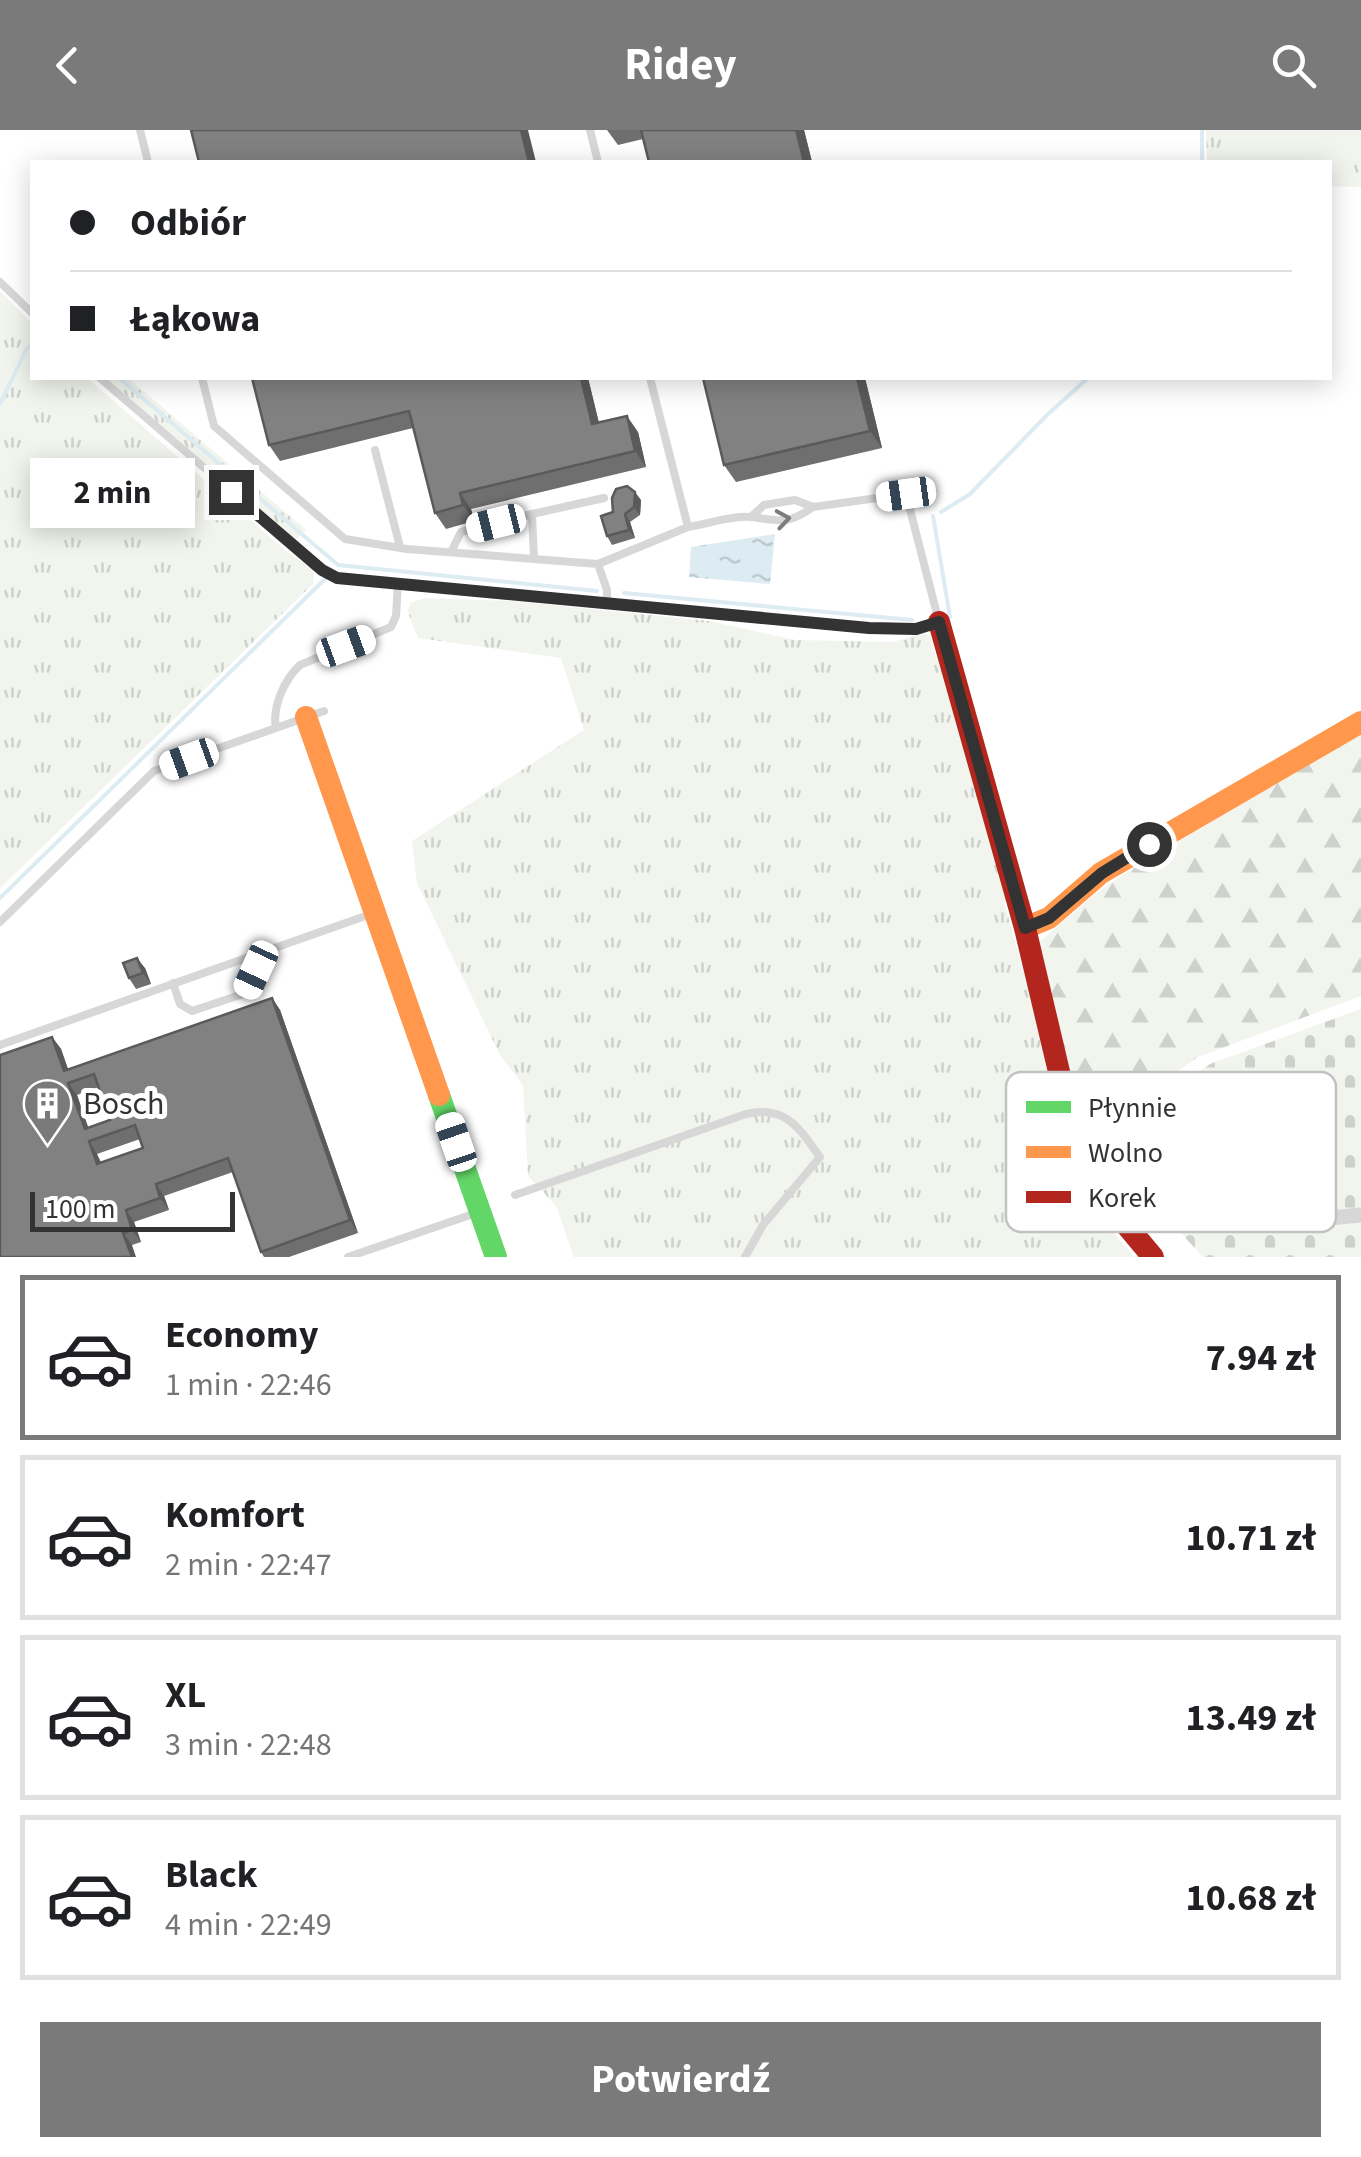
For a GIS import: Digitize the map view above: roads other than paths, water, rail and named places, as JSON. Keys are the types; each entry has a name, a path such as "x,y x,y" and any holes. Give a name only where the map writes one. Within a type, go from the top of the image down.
{"street":[{"path":"939,622 1025,928 1060,1072"},
{"path":"315,714 375,912 496,1257"},
{"path":"1025,928 1049,918 1126,858 1361,722"},
{"path":"1336,1217 1361,1215"},
{"path":"1132,1232 1153,1257"}],"lane":[{"path":"140,130 148,160"},
{"path":"590,130 598,160"},
{"path":"0,282 30,311"},
{"path":"102,380 322,570 347,580 880,629 916,629 939,622 906,494 813,507 798,518 766,522 751,517 688,527 598,564 400,548 346,539 295,498 214,426 202,380"},
{"path":"651,380 688,527"},
{"path":"375,450 400,548"},
{"path":"451,552 461,532 604,498"},
{"path":"751,517 764,505 795,500 813,507"},
{"path":"532,514 534,559"},
{"path":"598,564 607,602"},
{"path":"276,728 275,709 300,664 391,627 396,616 398,582"},
{"path":"0,922 154,772 315,714"},
{"path":"0,1045 375,912"},
{"path":"173,983 180,1004 192,1011 234,997 247,990 265,951"},
{"path":"514,1195 746,1114 770,1110 790,1120 820,1157 764,1225 745,1257"},
{"path":"348,1257 480,1212"}],"water":[{"path":"775,534 770,584 689,577 691,547"}],"waterway":[{"path":"1202,130 1202,160"},
{"path":"0,404 30,347"},
{"path":"121,380 338,565 597,591"},
{"path":"941,512 970,494 1086,380"},
{"path":"933,516 950,617"},
{"path":"0,898 326,578"},
{"path":"624,593 912,620"}],"place":[{"name":"Bosch","path":"48,1146"}]}
